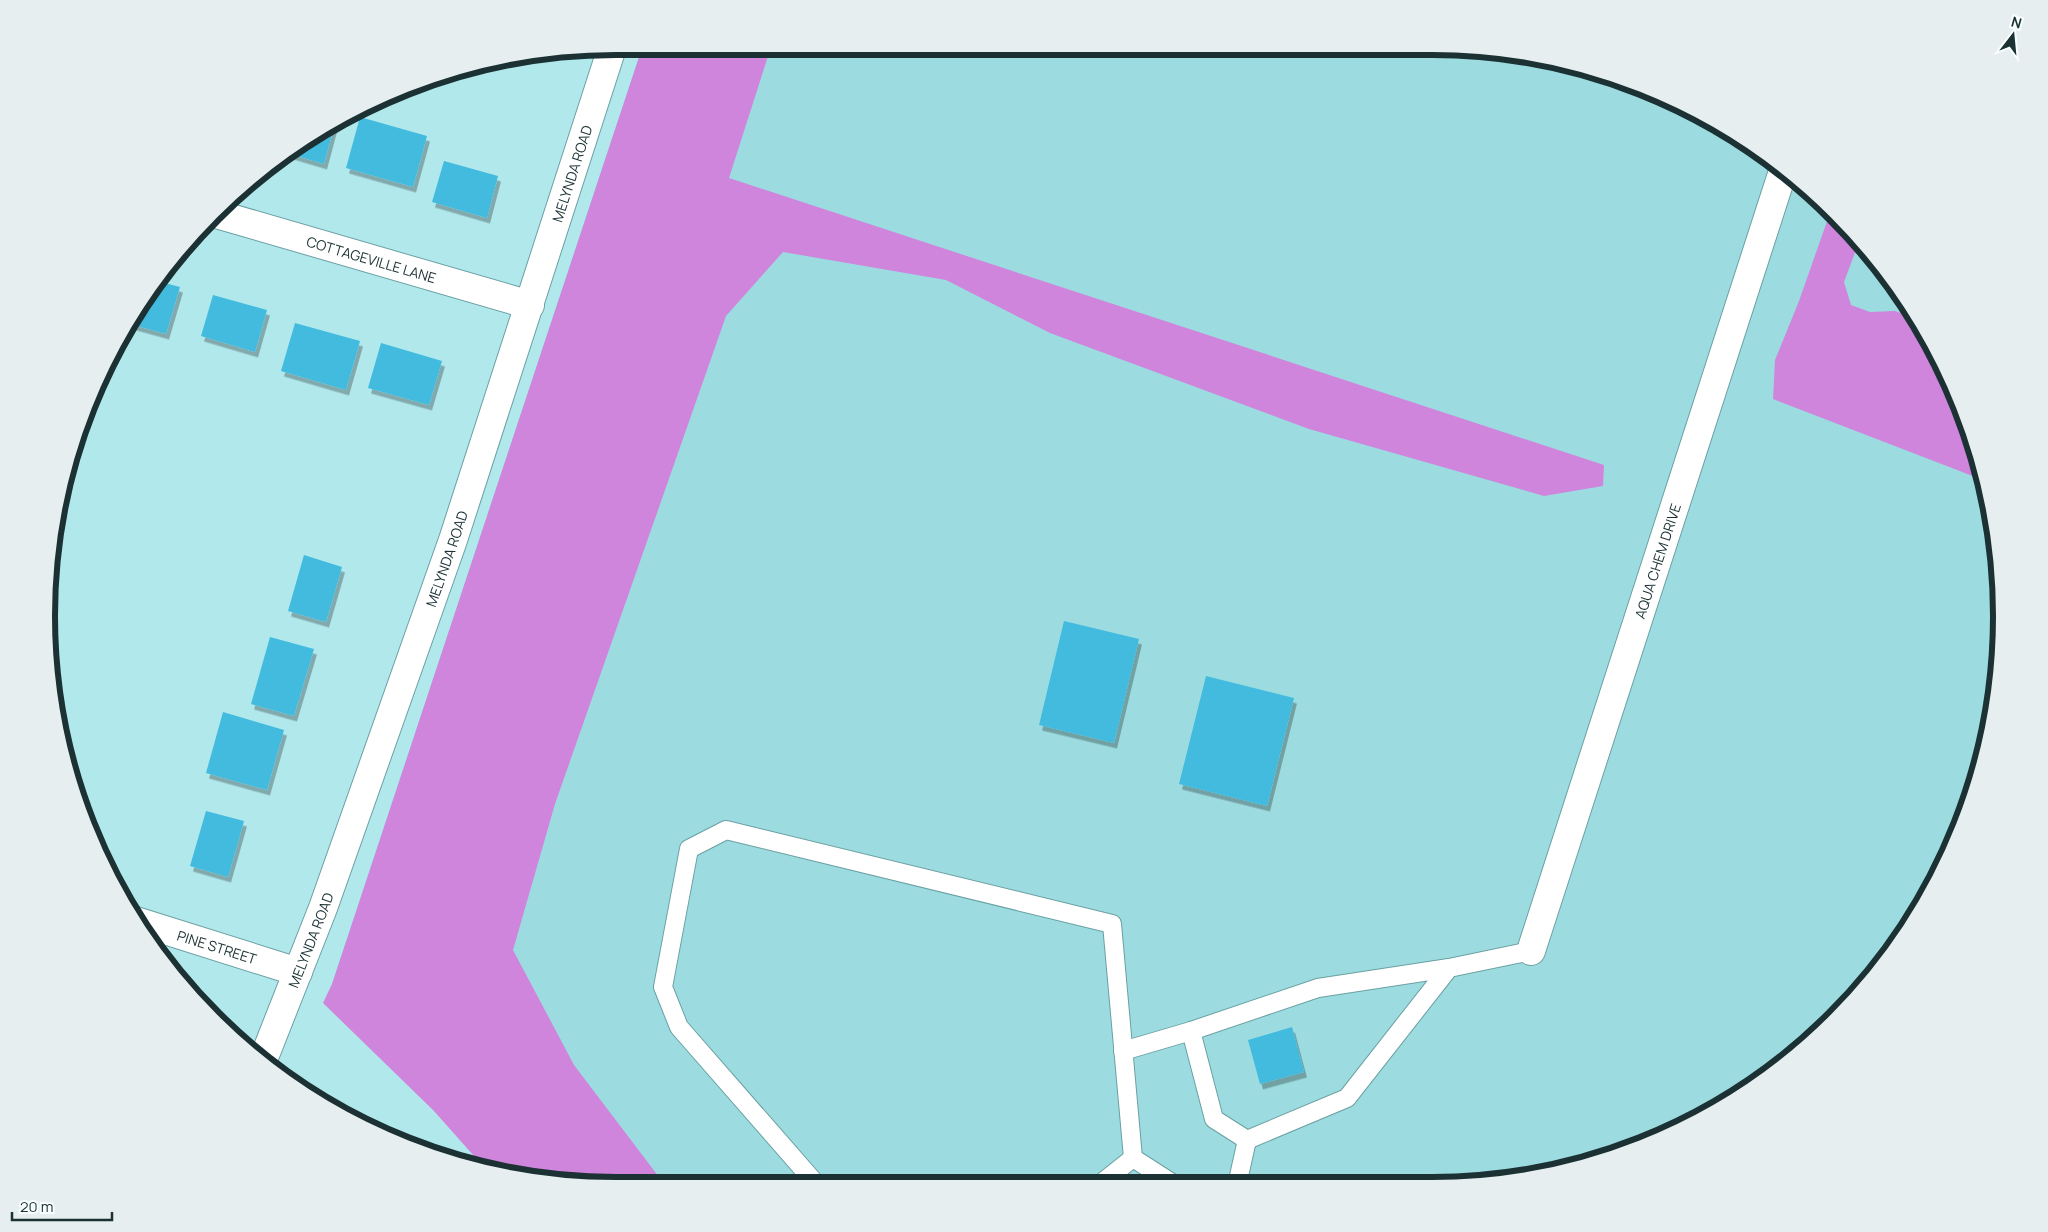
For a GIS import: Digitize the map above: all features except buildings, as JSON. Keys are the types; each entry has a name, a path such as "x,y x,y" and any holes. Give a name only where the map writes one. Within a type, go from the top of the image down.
{"street":[{"name":"MELYNDA ROAD","path":"265,1054 326,899 453,540 610,55"},
{"name":"AQUA CHEM DRIVE","path":"1531,951 1781,177"},
{"name":"COTTAGEVILLE LANE","path":"223,216 530,305"},
{"name":"PINE STREET","path":"148,925 298,972"}],"lane":[{"path":"811,1177 679,1027 663,987 690,849 726,830 1112,924 1133,1158"},
{"path":"1123,1051 1191,1031 1318,988 1449,968 1531,951"},
{"path":"1247,1140 1347,1098 1449,968"},
{"path":"1191,1031 1214,1119 1247,1140"},
{"path":"1239,1177 1247,1140"},
{"path":"1108,1177 1133,1158"},
{"path":"1133,1158 1164,1177"}],"shaded area":[{"path":"640,55 1432,55 1469,56 1505,60 1577,74 1647,98 1713,130 1774,171 1829,219 1877,274 1918,336 1950,401 1963,436 1974,471 1988,543 1992,579 1992,653 1982,725 1974,761 1950,831 1935,864 1918,896 1877,958 1829,1013 1802,1038 1774,1061 1712,1102 1647,1134 1612,1147 1577,1158 1505,1172 1469,1176 1432,1177 616,1177 565,1174 332,984"},
{"path":"640,55 768,55 729,178 1604,465 1603,486 1544,496 1309,429 1050,333 946,280 783,252 726,316 555,804 513,950 574,1065 659,1177 579,1176 543,1172 477,1159 433,1110 323,1003 332,984"},
{"path":"1828,218 1856,249 1844,282 1851,305 1870,312 1895,311 1904,314 1935,368 1950,401 1975,477 1773,399 1775,360 1799,301"}]}
